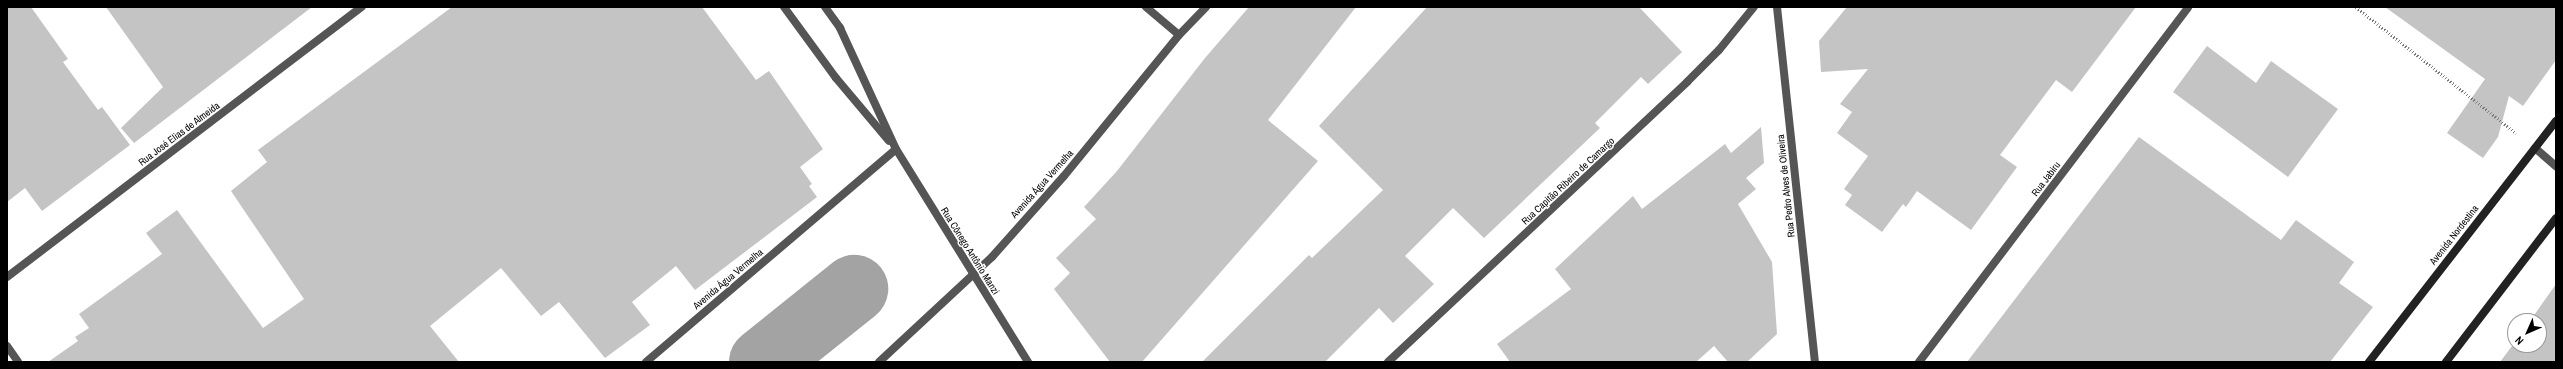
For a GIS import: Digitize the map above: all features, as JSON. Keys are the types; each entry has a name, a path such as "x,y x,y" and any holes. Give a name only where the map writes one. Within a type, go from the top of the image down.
{"main road":[{"name":"Avenida Nordestina","path":"2369,362 2556,121"},
{"path":"2446,362 2556,218"}],"street":[{"name":"Rua José Elias de Almeida","path":"7,277 362,7"},
{"name":"Rua Cônego Antônio Manzi","path":"784,7 836,78 896,149"},
{"name":"Rua Cônego Antônio Manzi","path":"825,7 840,28 896,149 973,276 1028,362"},
{"path":"1146,7 1179,35"},
{"name":"Avenida Água Vermelha","path":"879,362 973,276 1064,176 1179,35 1206,7"},
{"name":"Rua Capitão Ribeiro de Camargo","path":"1388,362 1720,50 1754,7"},
{"name":"Rua Pedro Alves de Oliveira","path":"1776,7 1815,362"},
{"name":"Rua Jabiru","path":"1919,362 2188,7"},
{"path":"2535,148 2556,166"},
{"name":"Avenida Água Vermelha","path":"646,362 896,149"},
{"path":"7,346 18,362"}],"path":[{"path":"2356,7 2535,148"}],"building":[{"path":"7,7 31,7 68,59 63,62 98,110 102,107 130,145 42,211 25,188 7,202"},
{"path":"106,7 312,7 134,143 121,128 163,87"},
{"path":"452,7 702,7 756,80 769,71 823,149 800,167 812,184 809,186 817,197 695,290 676,266 632,302 650,325 605,358 559,302 541,316 501,268 430,326 459,362 48,362 78,341 75,337 89,328 79,314 162,254 146,233 177,210 263,328 304,299 231,191 267,162 258,150"},
{"path":"1249,7 1356,7 1268,120 1318,161 1142,362 1110,362 1054,289 1070,273 1056,258 1096,219 1084,207 1117,171 1205,58"},
{"path":"1427,7 1639,7 1682,52 1648,84 1641,77 1595,123 1600,128 1484,238 1453,208 1405,256 1434,284 1393,323 1379,308 1325,362 1202,362 1309,255 1312,258 1383,190 1319,126"},
{"path":"1847,7 2136,7 2072,92 2056,80 2000,155 2017,167 1971,230 1917,191 1906,207 1903,204 1882,232 1845,205 1852,195 1844,189 1868,156 1837,133 1852,112 1840,104 1868,69 1821,72 1819,41"},
{"path":"2385,7 2556,7 2556,60 2523,106 2509,96 2498,137 2483,158 2447,133 2485,79"},
{"path":"2207,46 2256,83 2271,61 2338,109 2288,177 2173,92"},
{"path":"1761,127 1764,163 1746,178 1756,189 1738,204 1772,262 1777,334 1747,362 1728,362 1714,346 1696,362 1510,362 1497,344 1571,289 1555,269 1633,196 1642,209 1725,144 1731,153"},
{"path":"2139,137 2281,240 2296,220 2354,262 2339,283 2373,307 2330,362 1967,362"},
{"path":"2556,284 2556,362 2500,362 2507,353 2547,353 2547,313 2536,313"}],"waterway":[{"path":"763,362 854,289"}]}
